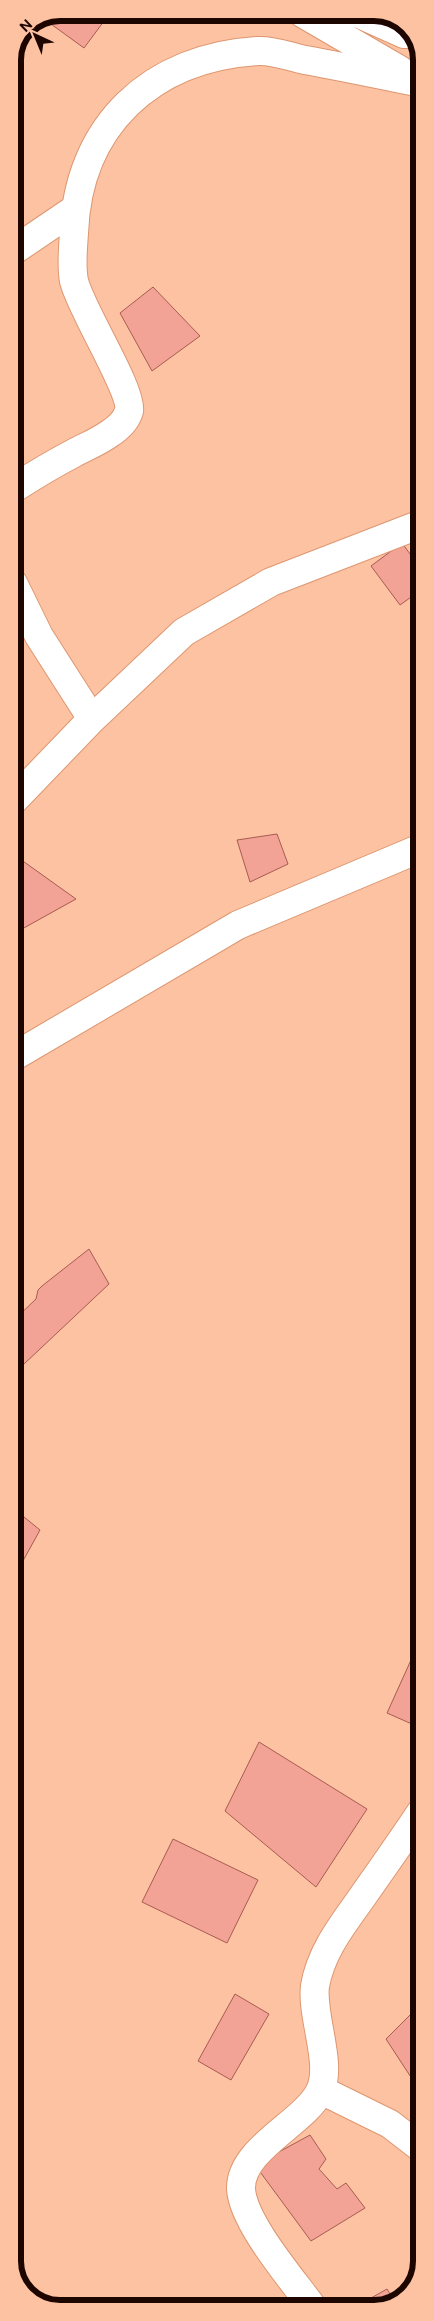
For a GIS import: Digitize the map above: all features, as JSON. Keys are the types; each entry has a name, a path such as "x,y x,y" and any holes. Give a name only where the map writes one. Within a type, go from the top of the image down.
{"street":[{"path":"320,21 412,77"},
{"path":"375,21 400,32"},
{"path":"21,484 39,472 109,435 125,421 129,409 128,400 118,374 82,304 74,279 75,209 86,166 107,126 138,94 175,70 217,55 261,51 412,81"},
{"path":"21,245 75,209"},
{"path":"21,792 92,719 184,632 271,582 412,527"},
{"path":"21,600 39,636 92,719"},
{"path":"21,1052 238,925 412,852"},
{"path":"307,2299 277,2259 248,2214 241,2188 246,2171 254,2157 270,2140 308,2108 321,2090 323,2080 323,2049 317,2019 315,1988 320,1963 333,1939 413,1824"},
{"path":"321,2090 390,2124 413,2141"}],"building":[{"path":"60,21 104,21 84,48 49,23"},
{"path":"153,287 200,336 152,371 120,313"},
{"path":"402,543 412,557 412,596 400,605 371,566"},
{"path":"277,834 288,864 250,882 237,840"},
{"path":"21,860 76,899 21,929"},
{"path":"89,1249 109,1284 24,1364 22,1361 22,1313 36,1299 38,1290"},
{"path":"22,1515 40,1530 22,1563"},
{"path":"413,1656 413,1724 387,1713"},
{"path":"259,1742 367,1809 316,1887 225,1811"},
{"path":"173,1839 258,1880 227,1943 142,1902"},
{"path":"235,1994 269,2014 231,2080 198,2061"},
{"path":"413,2012 413,2080 386,2039"},
{"path":"310,2135 326,2159 319,2169 337,2189 346,2183 365,2208 311,2241 255,2165"},
{"path":"387,2289 391,2296 386,2298 369,2299"}]}
